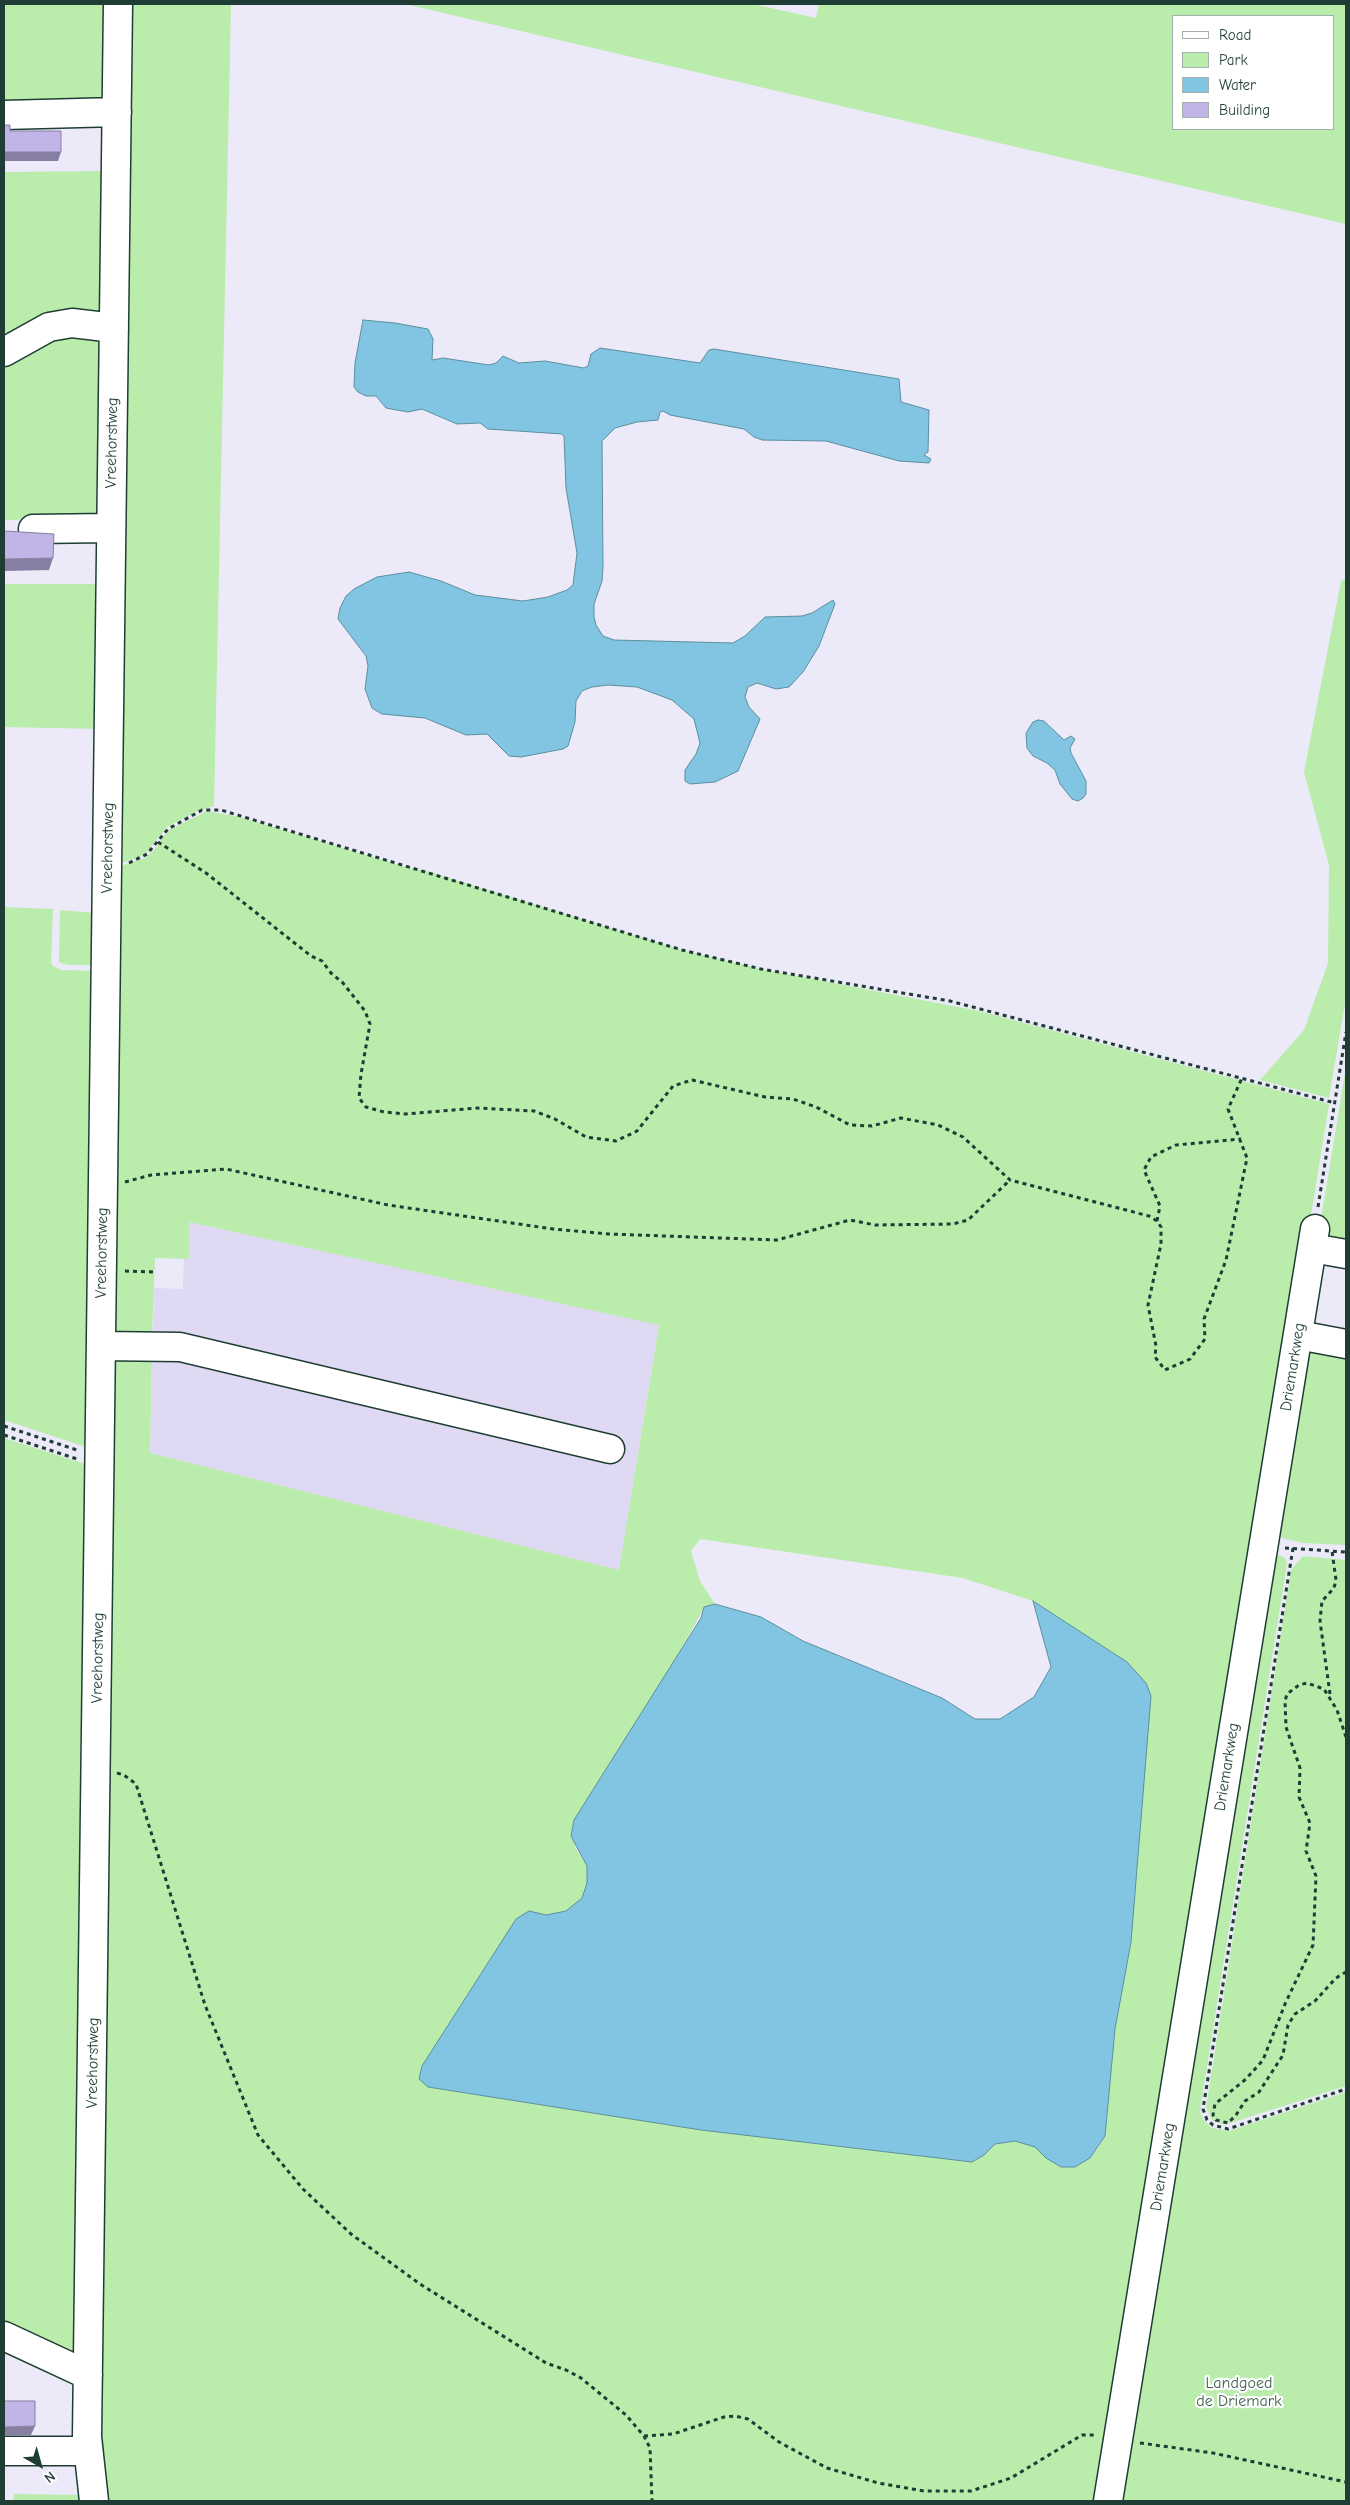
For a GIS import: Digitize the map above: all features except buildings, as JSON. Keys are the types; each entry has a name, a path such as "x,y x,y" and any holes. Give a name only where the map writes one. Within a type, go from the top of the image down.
{"street":[{"name":"Vreehorstweg","path":"94,2501 88,2451 88,2375 118,4"},
{"path":"4,114 117,112"},
{"path":"4,352 49,327 72,324 114,328"},
{"path":"33,529 111,528"},
{"path":"1314,1238 1346,1254"},
{"name":"Driemarkweg","path":"1108,2501 1314,1238"},
{"path":"1298,1336 1346,1344"},
{"path":"101,1346 180,1347 610,1449"},
{"path":"4,2336 88,2375"},
{"path":"4,2451 88,2451"}],"path":[{"path":"108,866 127,864 140,859 158,842 168,829 197,812 207,809 221,810 682,950 761,970 950,1001 1335,1103"},
{"path":"158,842 206,873 311,956 322,962 331,973 344,983 365,1011 370,1024 360,1074 359,1098 366,1107 384,1112 406,1114 477,1108 534,1111 555,1119 586,1137 616,1141 637,1131 672,1086 692,1080 766,1097 793,1099 816,1107 850,1125 872,1126 900,1118 938,1126 963,1137 1010,1180 1149,1216 1156,1221 1161,1227 1161,1244 1148,1304 1156,1346 1155,1357 1166,1370 1190,1359 1204,1339 1204,1320 1226,1260 1247,1158 1228,1109 1242,1078"},
{"path":"1314,1238 1346,1032"},
{"path":"1156,1221 1160,1206 1144,1170 1151,1157 1176,1145 1241,1139"},
{"path":"103,1188 151,1175 226,1169 388,1205 544,1228 609,1234 776,1240 850,1220 875,1225 952,1224 968,1220 1010,1180"},
{"path":"102,1270 154,1272"},
{"path":"4,1426 100,1458"},
{"path":"4,1435 77,1459 100,1458"},
{"path":"1346,1552 1293,1548 1203,2109 1207,2120 1213,2125 1228,2128 1346,2089"},
{"path":"1332,1552 1336,1580 1334,1588 1322,1600 1320,1621 1330,1697 1346,1737"},
{"path":"1330,1697 1320,1686 1307,1683 1292,1689 1287,1694 1285,1701 1286,1727 1300,1768 1299,1797 1310,1823 1306,1851 1316,1876 1317,1887 1313,1946 1285,2004 1262,2060 1246,2079 1217,2101 1213,2109 1216,2120 1228,2123 1245,2101 1259,2092 1283,2055 1288,2025 1294,2014 1315,2001 1336,1978 1346,1972"},
{"path":"97,1770 124,1775 136,1784 202,1996 258,2135 303,2189 351,2234 420,2284 546,2363 581,2378 626,2415 644,2436 650,2448 652,2501"},
{"path":"644,2436 673,2434 724,2417 734,2416 748,2419 778,2442 827,2468 878,2483 924,2492 971,2490 1011,2478 1082,2435 1118,2438 1213,2454 1346,2482"}],"shaded area":[{"path":"189,1222 659,1324 619,1570 150,1453 154,1288 183,1289 184,1259 189,1259"}],"green space":[{"path":"4,4 111,4 110,104 4,104"},
{"path":"125,4 231,4 214,806 197,811 167,827 146,853 121,863 117,862"},
{"path":"405,4 753,4 816,18 819,4 1346,4 1346,224"},
{"path":"110,171 105,518 4,520 4,172"},
{"path":"1346,578 1346,998 1329,1098 1260,1080 1304,1030 1328,963 1329,865 1304,772 1341,581"},
{"path":"4,584 105,584 103,729 4,727"},
{"path":"207,811 240,817 406,867 427,871 682,950 761,969 979,1011 1329,1104 1103,2501 102,2501 95,2437 109,1353 152,1354 150,1453 619,1570 659,1325 189,1222 189,1259 155,1258 152,1336 110,1336 117,867 145,858 154,850 169,830","holes":["700,1539 963,1578 1033,1601 1127,1662 1131,1942 1115,2029 1105,2136 1097,2150 1081,2164 1046,2158 1035,2147 1015,2141 995,2144 984,2155 972,2162 701,2130 428,2087 529,1911 546,1915 566,1911 582,1898 587,1883 587,1866 575,1847 704,1607 715,1604 700,1581 691,1551"]},
{"path":"4,907 53,909 51,962 53,966 61,970 100,971 86,1447 4,1420"},
{"path":"60,910 94,913 101,962 91,965 68,965 59,962"},
{"path":"1346,1067 1346,1246 1328,1243 1319,1231"},
{"path":"1304,1347 1346,1351 1346,1545 1303,1543 1282,1538 1273,1527"},
{"path":"4,1438 88,1465 82,2361 4,2332"},
{"name":"Landgoed de Driemark","path":"1280,1555 1285,1558 1287,1564 1200,2111 1203,2119 1212,2128 1229,2131 1346,2092 1346,2501 1113,2501 1274,1557"},
{"path":"1303,1556 1346,1560 1346,2086 1224,2125 1212,2120 1206,2107 1291,1570"},
{"path":"14,2494 86,2495 87,2501 13,2501"}],"water":[{"path":"363,320 428,329 433,339 432,360 443,358 489,365 496,363 503,356 519,363 545,361 584,368 588,366 591,354 600,348 700,363 709,350 714,349 899,379 901,402 929,410 928,452 924,455 931,459 929,463 899,461 826,441 762,440 754,437 744,429 670,415 663,411 660,412 658,420 637,422 615,428 602,441 603,567 602,581 594,604 594,617 596,625 603,636 614,640 733,643 745,636 765,617 802,616 812,613 833,600 835,604 819,646 803,672 789,687 776,689 757,683 748,687 745,697 749,707 760,719 738,771 715,782 690,784 685,781 685,770 696,754 700,743 694,719 672,700 637,687 608,685 592,687 582,691 576,701 575,722 568,746 563,749 521,757 509,756 487,734 466,735 425,718 382,714 372,708 365,689 368,666 366,656 338,619 340,608 346,596 354,589 377,577 409,572 441,581 475,595 523,601 548,597 567,590 573,585 577,553 566,488 564,436 562,434 488,429 480,423 457,424 422,409 408,412 386,408 376,396 366,396 358,392 354,387 355,363"},
{"path":"1038,720 1044,721 1064,740 1071,736 1075,739 1070,748 1071,753 1086,781 1086,794 1078,801 1072,799 1060,784 1055,770 1047,763 1033,756 1027,748 1026,733 1033,722"},
{"path":"1033,1601 1127,1662 1146,1683 1151,1696 1131,1942 1115,2029 1105,2136 1090,2158 1075,2167 1061,2167 1046,2158 1035,2147 1015,2141 995,2144 984,2155 972,2162 701,2130 428,2087 419,2079 422,2066 516,1919 529,1911 546,1915 566,1911 582,1898 587,1883 587,1866 571,1836 574,1820 701,1618 704,1607 715,1604 761,1617 803,1641 942,1698 975,1719 1000,1719 1034,1697 1051,1667"}]}
